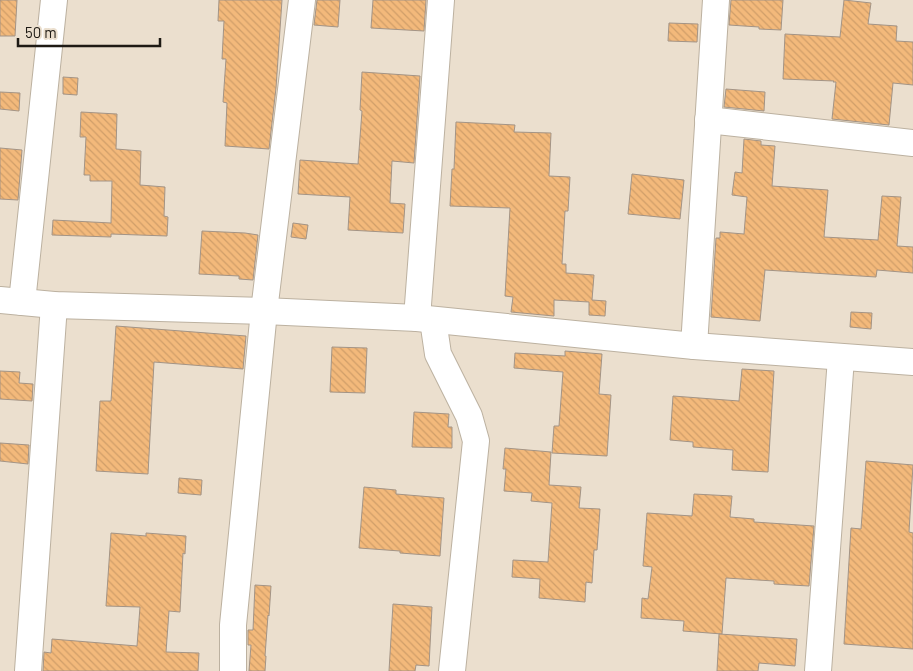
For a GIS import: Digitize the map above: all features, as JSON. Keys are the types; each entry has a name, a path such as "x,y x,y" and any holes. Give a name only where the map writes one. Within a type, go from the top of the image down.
{"street":[{"path":"54,0 11,301 54,305 264,311 425,319 694,346 913,362"},
{"path":"233,671 233,625 264,311 302,0"},
{"path":"441,0 425,319 438,354 469,416 476,441 452,671"},
{"path":"694,346 716,0"},
{"path":"708,120 913,143"},
{"path":"28,671 54,305"},
{"path":"818,671 841,358"}],"building":[{"path":"0,0 17,0 15,36 0,36"},
{"path":"219,0 282,0 276,88 269,149 225,146 227,103 223,102 226,59 222,59 224,21 218,21"},
{"path":"317,0 340,0 338,27 314,25"},
{"path":"373,0 426,0 424,31 371,28"},
{"path":"731,0 783,0 781,30 729,25"},
{"path":"844,0 871,3 868,24 897,26 896,41 913,42 913,85 893,83 889,125 832,119 836,82 834,81 783,79 785,34 840,37"},
{"path":"669,23 698,24 697,42 668,41"},
{"path":"362,72 420,76 414,163 392,161 390,203 405,204 403,233 348,230 350,197 298,194 300,160 358,164 362,111 360,110"},
{"path":"63,77 78,78 77,95 63,94"},
{"path":"726,89 765,92 764,111 724,107"},
{"path":"0,92 20,93 19,111 0,109"},
{"path":"81,112 117,114 116,149 141,151 140,185 165,187 164,216 168,217 167,236 111,234 111,237 52,235 53,220 111,223 112,181 90,181 90,175 84,175 86,137 80,137"},
{"path":"456,122 515,125 514,132 551,133 549,176 570,177 568,211 565,211 562,264 566,264 566,273 594,275 592,300 606,301 605,316 589,315 589,302 554,300 554,316 511,312 513,297 505,296 510,208 450,206"},
{"path":"744,139 761,141 761,145 775,146 772,186 828,190 824,237 878,240 882,196 901,197 897,246 913,247 913,273 877,270 876,277 765,270 760,321 711,317 716,238 720,238 720,232 744,234 747,197 732,195 735,172 742,173"},
{"path":"0,148 22,150 18,200 0,199"},
{"path":"632,174 684,180 680,219 628,214"},
{"path":"293,223 308,225 306,239 291,237"},
{"path":"202,231 258,235 253,280 239,279 239,276 199,274"},
{"path":"851,312 872,313 871,329 850,327"},
{"path":"116,326 246,336 243,369 154,362 148,474 96,471 100,401 111,401"},
{"path":"332,347 367,348 365,393 330,392"},
{"path":"565,351 602,354 599,394 611,395 607,456 552,453 554,426 559,426 563,372 514,368 515,353 565,356"},
{"path":"742,369 774,371 768,472 732,470 733,450 693,447 693,442 670,440 673,396 739,401"},
{"path":"0,371 20,372 19,383 33,384 32,401 0,399"},
{"path":"414,412 449,414 448,427 452,427 452,448 412,447"},
{"path":"0,443 29,445 28,464 0,461"},
{"path":"505,448 551,452 549,485 581,487 579,508 600,509 597,550 594,550 592,583 586,582 585,602 539,598 540,579 512,577 513,560 548,562 552,503 531,501 532,493 504,491 506,469 503,469"},
{"path":"866,461 913,465 909,532 913,533 913,649 844,644 851,528 861,529"},
{"path":"179,478 202,480 201,495 178,493"},
{"path":"364,487 396,490 396,494 444,498 440,556 359,548"},
{"path":"694,494 732,496 730,517 754,519 754,522 814,526 809,586 774,584 774,581 726,578 722,634 683,631 684,621 641,618 642,598 648,599 652,567 643,566 647,513 692,516"},
{"path":"111,533 146,536 146,533 186,536 185,554 183,553 180,612 169,611 166,652 199,653 198,671 43,671 44,652 51,653 52,639 137,646 140,607 106,606"},
{"path":"255,585 271,586 265,671 249,671 251,645 248,645 248,630 253,630"},
{"path":"393,604 432,607 429,666 416,665 415,671 389,671"},
{"path":"719,634 797,639 795,666 759,663 758,671 717,671"}]}
